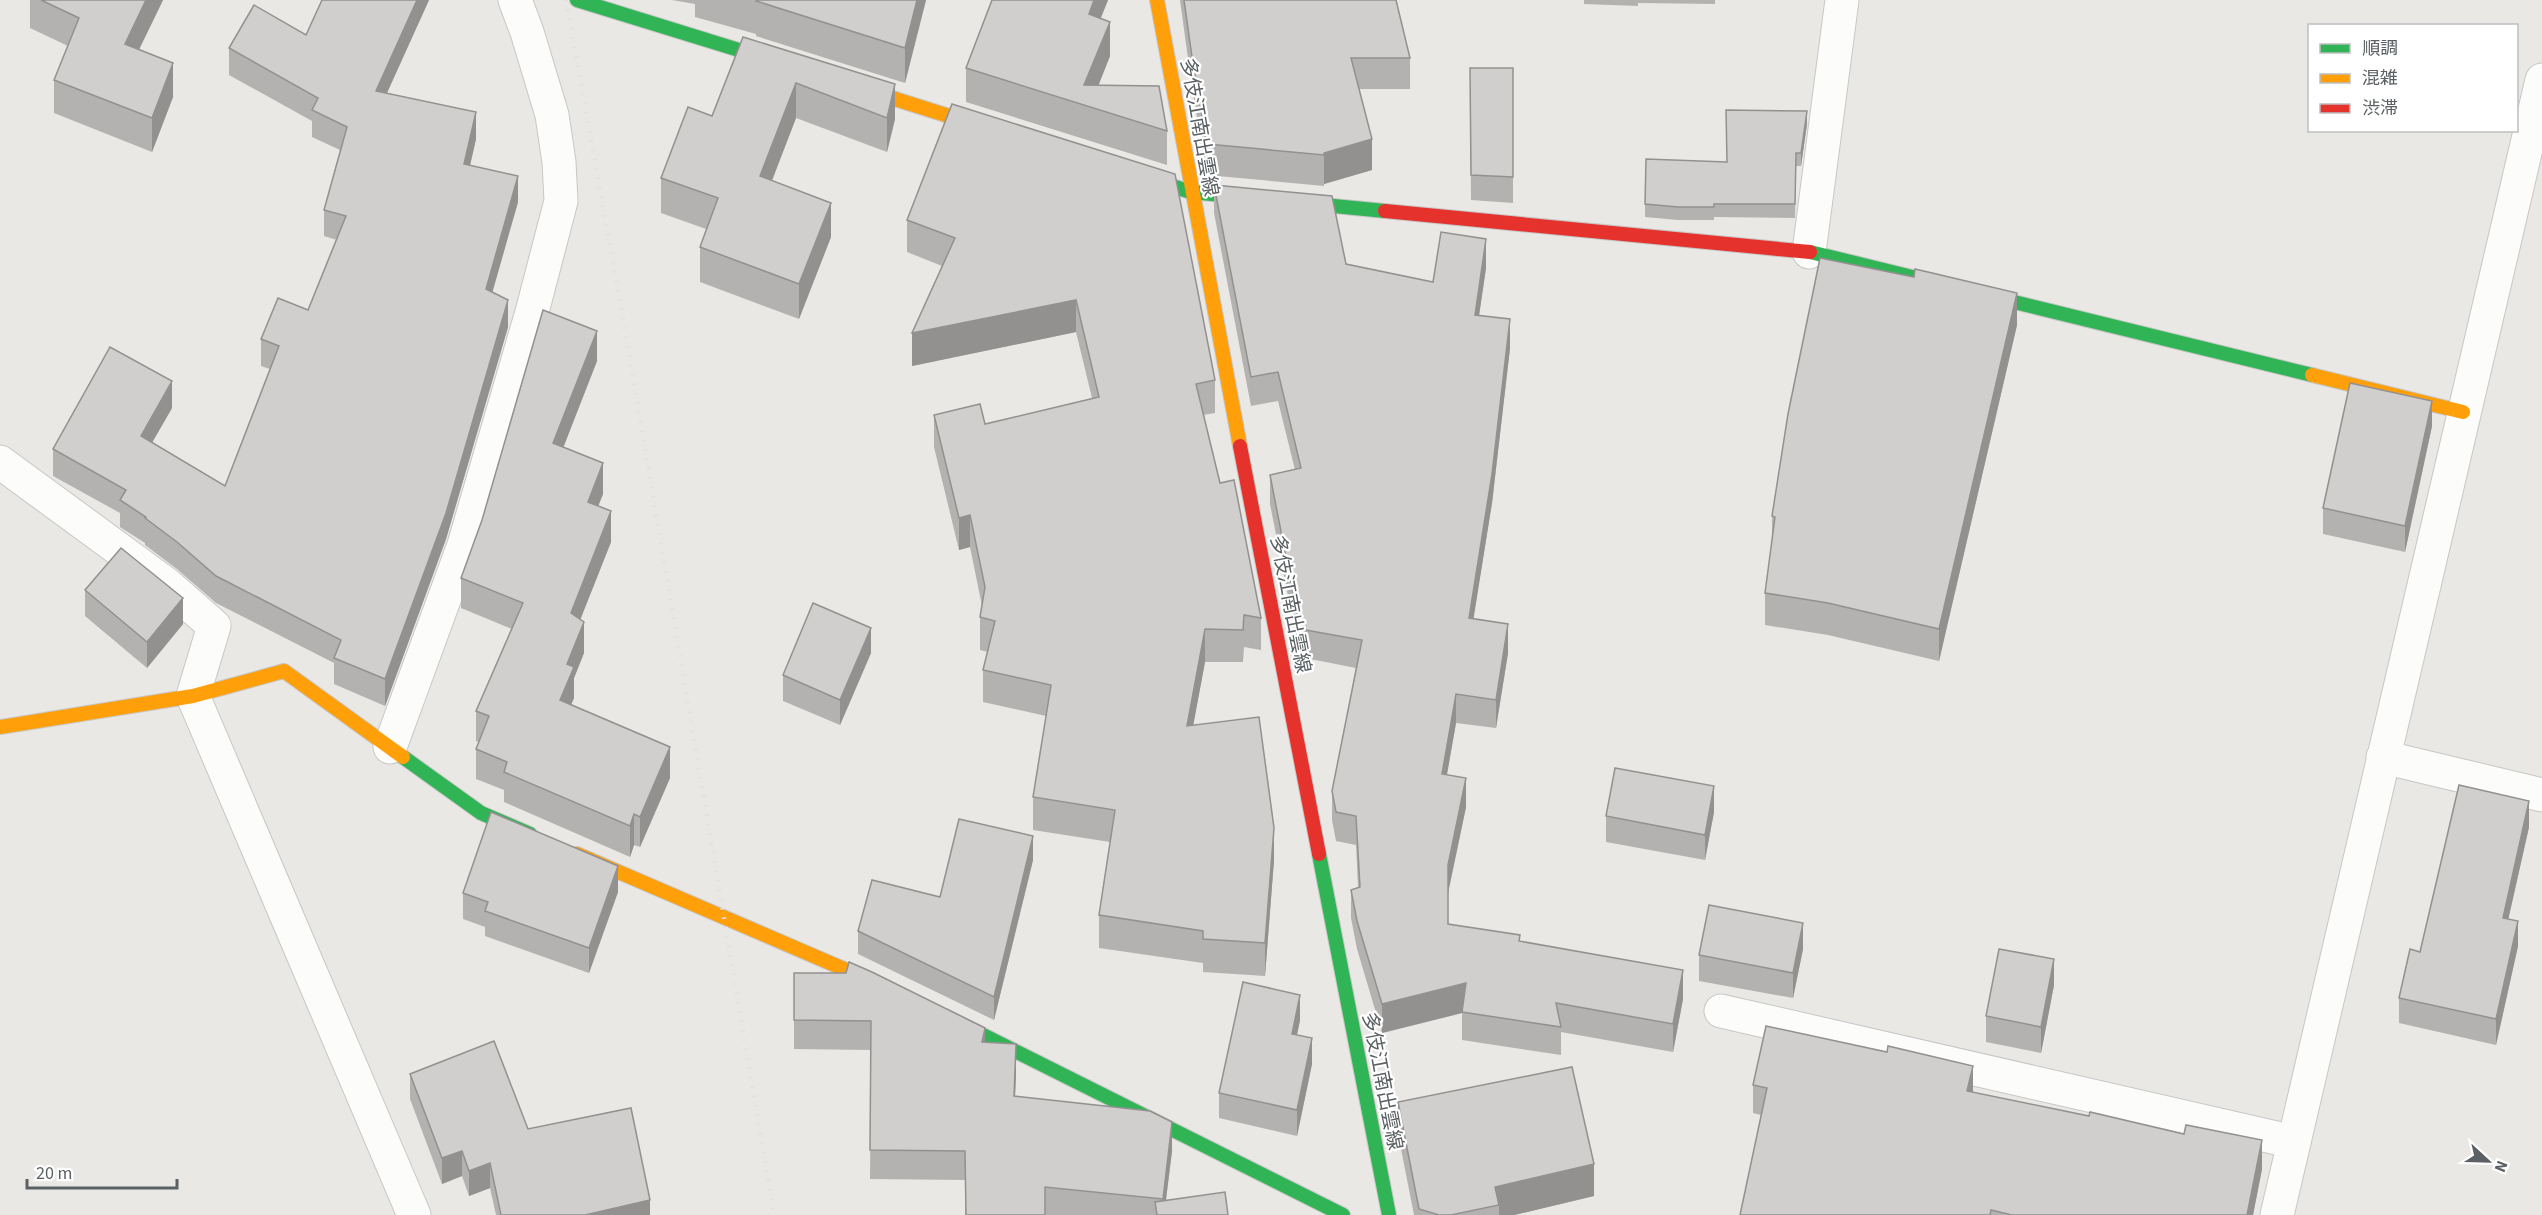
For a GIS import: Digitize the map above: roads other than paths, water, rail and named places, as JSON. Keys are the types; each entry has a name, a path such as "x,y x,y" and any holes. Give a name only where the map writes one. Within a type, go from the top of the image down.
{"street":[{"path":"390,747 464,546 532,312 561,201 559,162 552,115 515,0"},
{"path":"577,0 795,67"},
{"name":"多伎江南出雲線","path":"1157,0 1191,192 1389,1215"},
{"path":"1809,252 1842,0"},
{"path":"2277,1215 2542,80"},
{"path":"840,81 999,131"},
{"path":"1123,171 1191,192 1809,252 2463,412"},
{"path":"0,462 165,583 214,626 193,696 414,1215"},
{"path":"0,727 193,696 284,670 481,813 547,842"},
{"path":"2383,757 2542,795"},
{"path":"569,851 900,994"},
{"path":"932,1010 1343,1215"},
{"path":"1721,1011 2294,1142"}],"railway":[{"path":"566,0 626,335 774,1215"}]}
